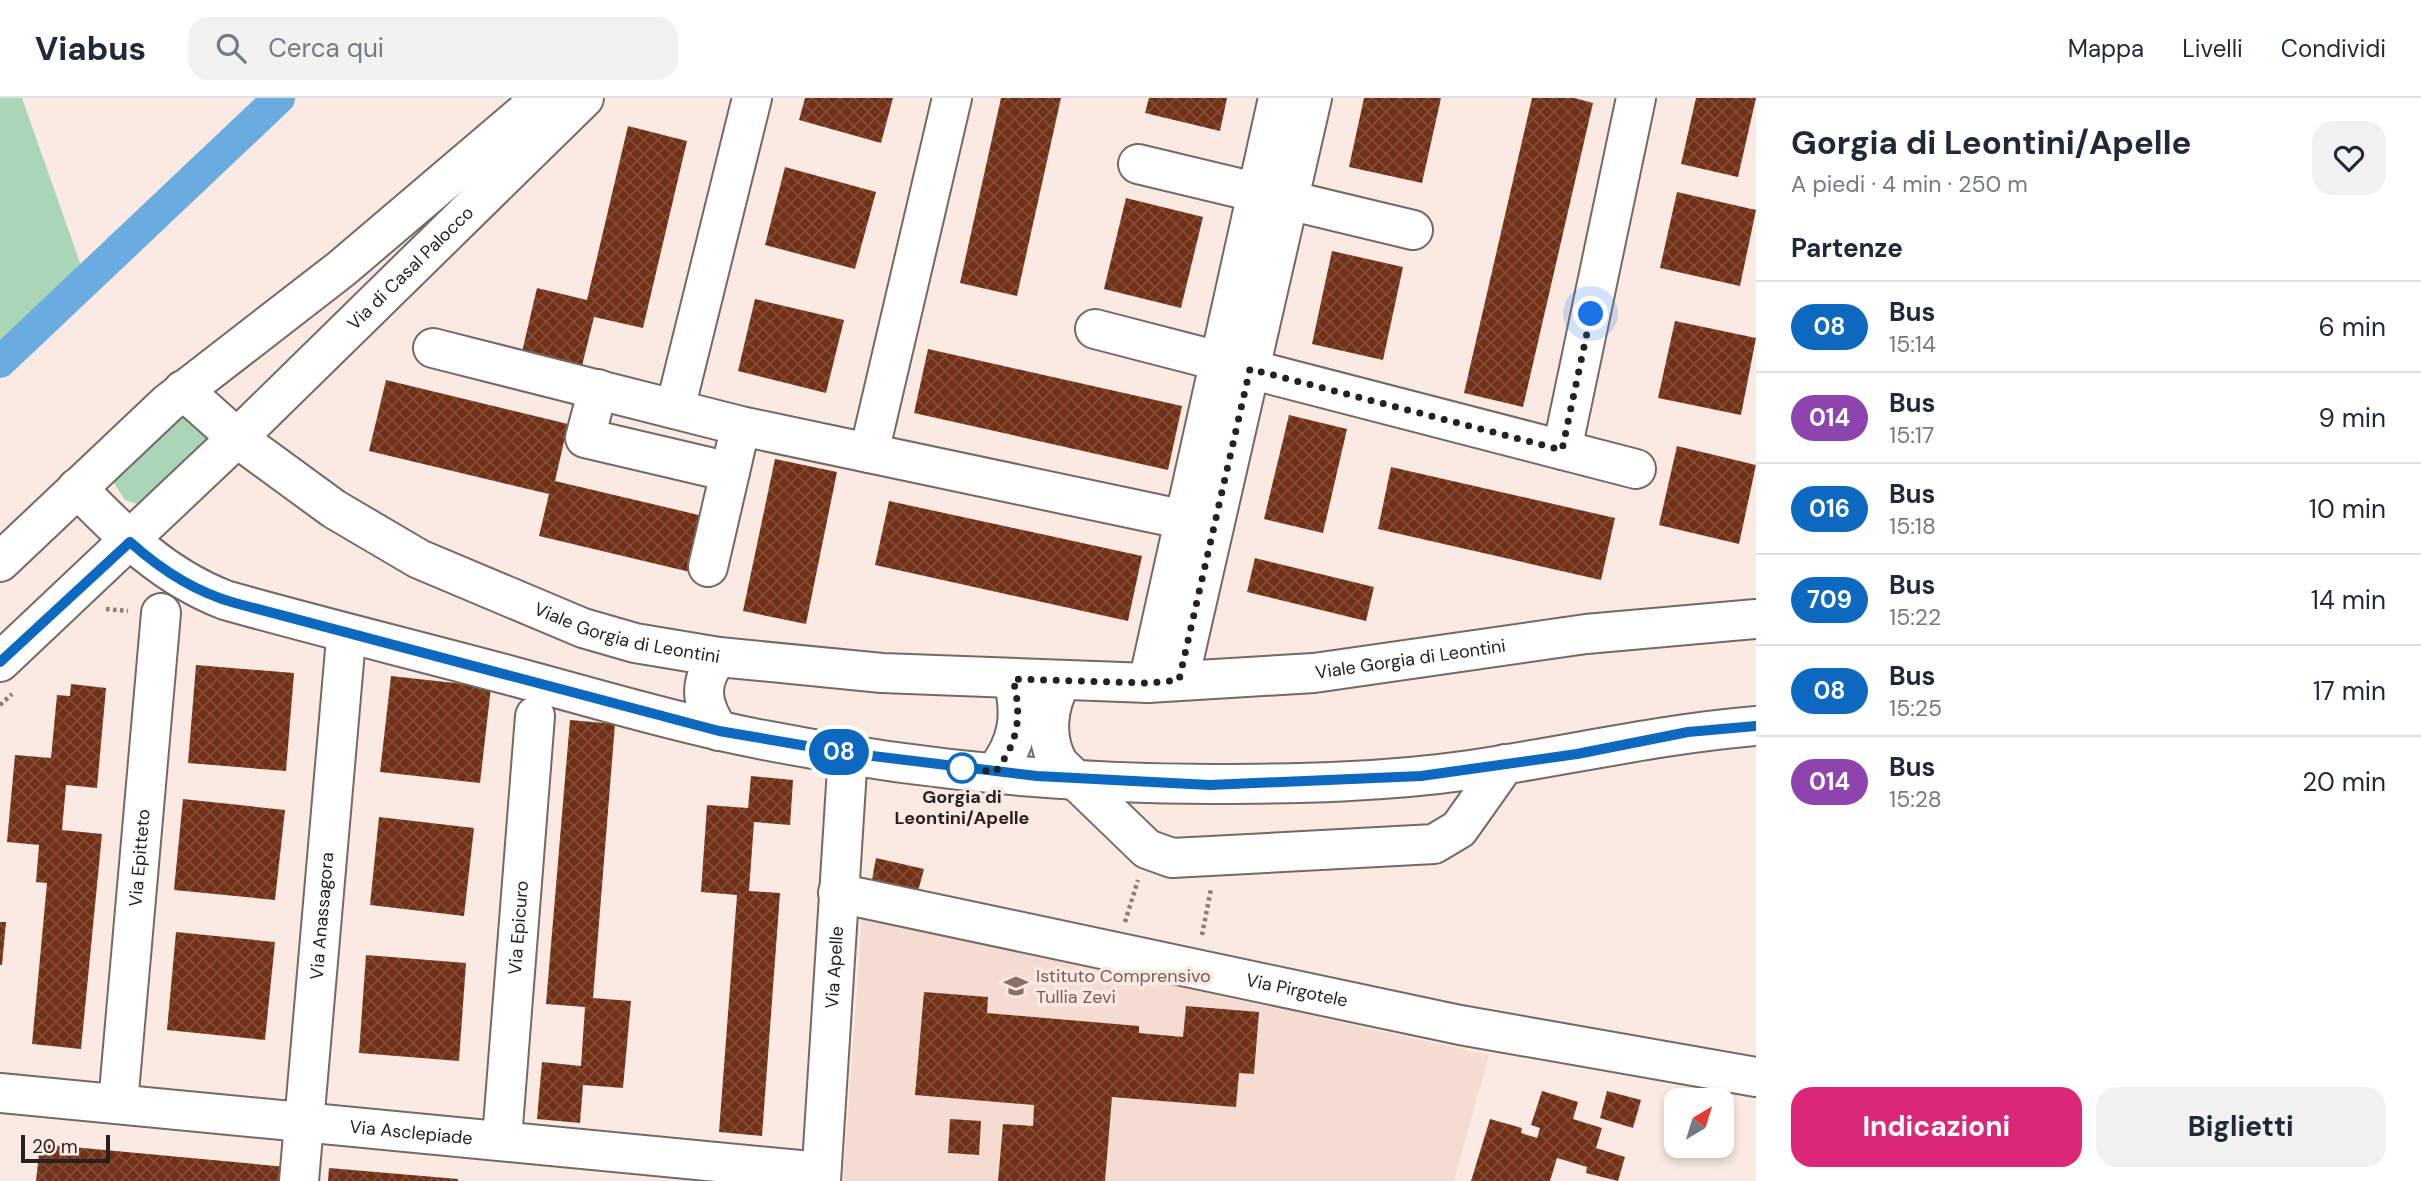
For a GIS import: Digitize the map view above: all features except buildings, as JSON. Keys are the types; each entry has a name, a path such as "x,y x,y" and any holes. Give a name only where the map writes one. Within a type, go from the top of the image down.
{"street":[{"path":"0,562 183,390 341,269 542,98"},
{"name":"Via di Casal Palocco","path":"10,675 130,542 584,98"},
{"path":"675,409 752,98"},
{"path":"869,453 951,98"},
{"path":"1274,196 1278,98"},
{"path":"1164,682 1274,196 1312,98"},
{"path":"1562,450 1636,98"},
{"path":"1138,164 1413,230"},
{"path":"1095,329 1636,469"},
{"path":"433,348 741,426 1198,523"},
{"path":"183,390 237,438"},
{"path":"598,390 585,439 730,472"},
{"path":"708,567 741,426"},
{"name":"Viale Gorgia di Leontini","path":"237,438 358,524 446,572 593,631 635,643 719,657 842,670 1062,681 1164,682 1314,673 1586,634 1756,619"},
{"path":"77,488 130,542 174,576 225,600 719,731 848,753 995,772 1210,785 1421,776 1577,754 1688,732 1756,726"},
{"name":"Via Epitteto","path":"118,1104 161,613"},
{"name":"Via Anassagora","path":"299,1181 345,650"},
{"path":"719,657 710,669 703,690 707,711 719,731"},
{"path":"995,772 1009,753 1018,729 1019,703 1013,679"},
{"path":"1062,681 1052,704 1050,739 1054,755 1070,778 1147,849 1180,859 1434,844 1460,829 1505,764"},
{"name":"Via Epicuro","path":"502,1139 535,716"},
{"name":"Via Apelle","path":"821,1176 848,753"},
{"name":"Via Pirgotele","path":"838,893 1460,1025 1756,1077"},
{"name":"Via Asclepiade","path":"0,1093 303,1124 502,1139 821,1176"}],"path":[{"path":"95,617 104,609 161,613"},
{"path":"0,705 10,675"},
{"path":"1116,952 1147,849"},
{"path":"1196,970 1217,857"}],"shaded area":[{"name":"Istituto Comprensivo Tullia Zevi","path":"862,917 1489,1055 1454,1181 843,1181"}],"green space":[{"path":"0,98 22,98 86,280 0,362"},
{"path":"182,416 188,416 208,437 209,442 141,505 125,500 112,480"}],"waterway":[{"path":"0,362 279,98"}],"bus line":[{"name":"08","path":"0,662 130,542 161,568 188,584 235,603 719,731 848,753 975,770 1210,785 1421,776 1577,754 1688,732 1756,726"}],"place":[{"name":"Gorgia di Leontini/Apelle","path":"962,768"},
{"name":"Istituto Comprensivo Tullia Zevi","path":"1016,986"}],"route":[{"path":"962,768 949,766 995,772 1009,753 1018,729 1019,715 1013,679 1148,683 1179,680 1250,369 1562,450 1591,314"}]}
